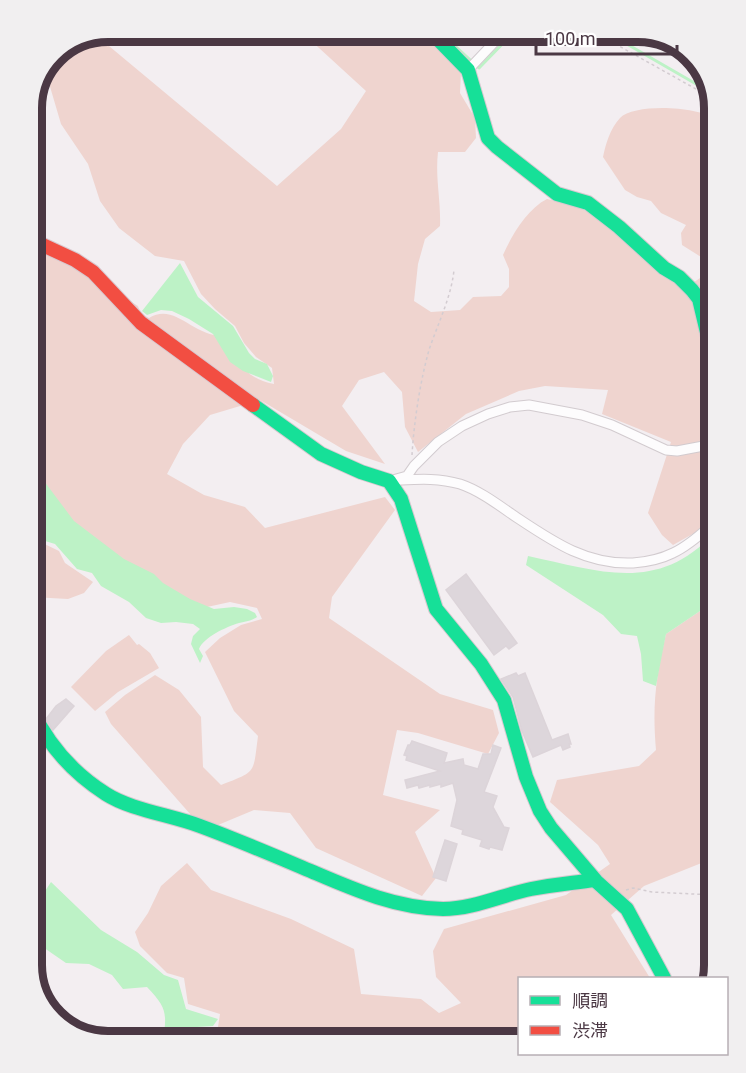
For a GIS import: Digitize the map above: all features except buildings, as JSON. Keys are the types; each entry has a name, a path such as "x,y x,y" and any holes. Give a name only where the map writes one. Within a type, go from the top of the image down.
{"street":[{"path":"441,42 468,70 488,138 557,194 588,203 619,226 664,268 692,290 699,299 704,320"},
{"path":"468,70 495,42"},
{"path":"42,245 75,260 93,272 141,323 321,454 361,472 388,481 429,478 461,485 505,510 557,545 600,561 618,563 654,560 672,554 704,530"},
{"path":"388,481 406,476 438,442 462,426 510,407 529,405 582,415 612,425 666,450 676,451 704,446"},
{"path":"388,481 401,499 436,609 481,664 504,700 526,777 540,811 551,828 590,872 594,880 627,909 663,977"},
{"path":"42,733 49,745 93,786 116,800 174,817 375,897 406,906 445,909 531,890 594,880"}],"path":[{"path":"612,42 702,92"},
{"path":"414,466 412,454 414,424 429,351 453,286 454,270"},
{"path":"611,893 633,888 704,895"}],"shaded area":[{"path":"105,42 277,186 341,129 366,91 312,42 431,42 461,71 460,93 475,118 476,138 465,152 438,152 440,226 425,239 418,264 414,301 431,312 460,310 473,297 501,296 509,287 509,269 503,255 527,216 547,199 576,206 608,222 684,289 704,274 704,528 673,545 662,535 648,513 671,442 602,414 608,390 545,386 519,391 466,414 418,452 405,427 402,392 384,372 359,380 342,406 385,464 346,451 260,400 210,415 183,444 167,474 204,495 245,507 265,528 385,497 395,510 332,597 329,618 440,694 493,710 499,733 488,754 418,733 397,730 383,795 440,810 415,832 436,878 422,896 316,848 290,813 254,810 218,825 198,823 111,724 105,712 155,675 179,690 201,717 203,767 221,785 247,773 254,765 258,736 234,711 205,652 220,638 241,625 262,619 257,608 230,602 207,607 186,600 89,543 42,482 42,252 77,268 138,306 141,314 149,318 158,314 167,314 212,335 223,336 237,360 248,373 255,378 274,384 272,368 256,357 244,343 235,326 201,294 184,261 155,256 119,228 100,201 88,164 61,124 48,81 61,61 83,47"},
{"path":"652,108 695,111 704,114 704,259 682,245 681,233 686,225 661,213 651,201 625,190 603,157 614,127 627,113"},
{"path":"180,263 198,297 233,326 255,359 267,364 273,376 271,382 243,371 230,362 213,334 189,319 172,311 161,310 147,315 142,311"},
{"path":"42,478 74,521 124,559 154,574 163,583 190,599 214,609 234,607 247,609 255,613 257,617 228,627 206,640 199,649 203,656 200,663 191,644 193,636 200,629 193,624 161,623 146,618 129,602 101,586 92,573 77,569 55,544 42,540"},
{"path":"704,542 704,609 666,634 656,686 643,681 637,636 621,634 603,615 526,565 528,556 579,567 627,573 649,571 671,564 693,552"},
{"path":"42,543 59,551 65,563 93,582 84,593 68,599 42,598"},
{"path":"704,609 704,862 644,886 611,915 649,977 518,977 518,1031 184,1031 218,1027 220,1014 188,1004 184,978 167,973 140,946 135,932 148,913 161,886 187,863 211,890 291,919 354,949 361,994 421,999 439,1013 461,1003 436,977 433,951 444,929 566,895 610,864 598,845 550,802 557,780 639,766 656,750 654,719 656,691 666,634"},
{"path":"129,635 137,645 139,644 150,653 159,668 118,692 95,711 71,687 106,651"},
{"path":"51,882 101,930 137,952 164,975 178,980 186,1009 218,1019 213,1026 164,1031 164,1011 147,987 123,989 112,975 89,964 66,963 42,946 42,896"}],"waterway":[{"path":"451,42 479,68 504,42"},
{"path":"623,42 700,86"}],"traffic: fast":[{"path":"441,42 468,70 488,138 557,194 588,203 619,227 664,268 679,277 699,299 704,320"},
{"path":"253,405 321,454 361,472 389,481 401,499 436,609 481,664 504,700 526,777 540,811 551,828 597,882 627,909 663,977"},
{"path":"42,729 72,767 94,786 116,800 200,826 344,885 392,902 426,908 454,908 531,889 594,880"}],"traffic: jam":[{"path":"42,245 75,260 93,272 141,323 253,405"}]}
